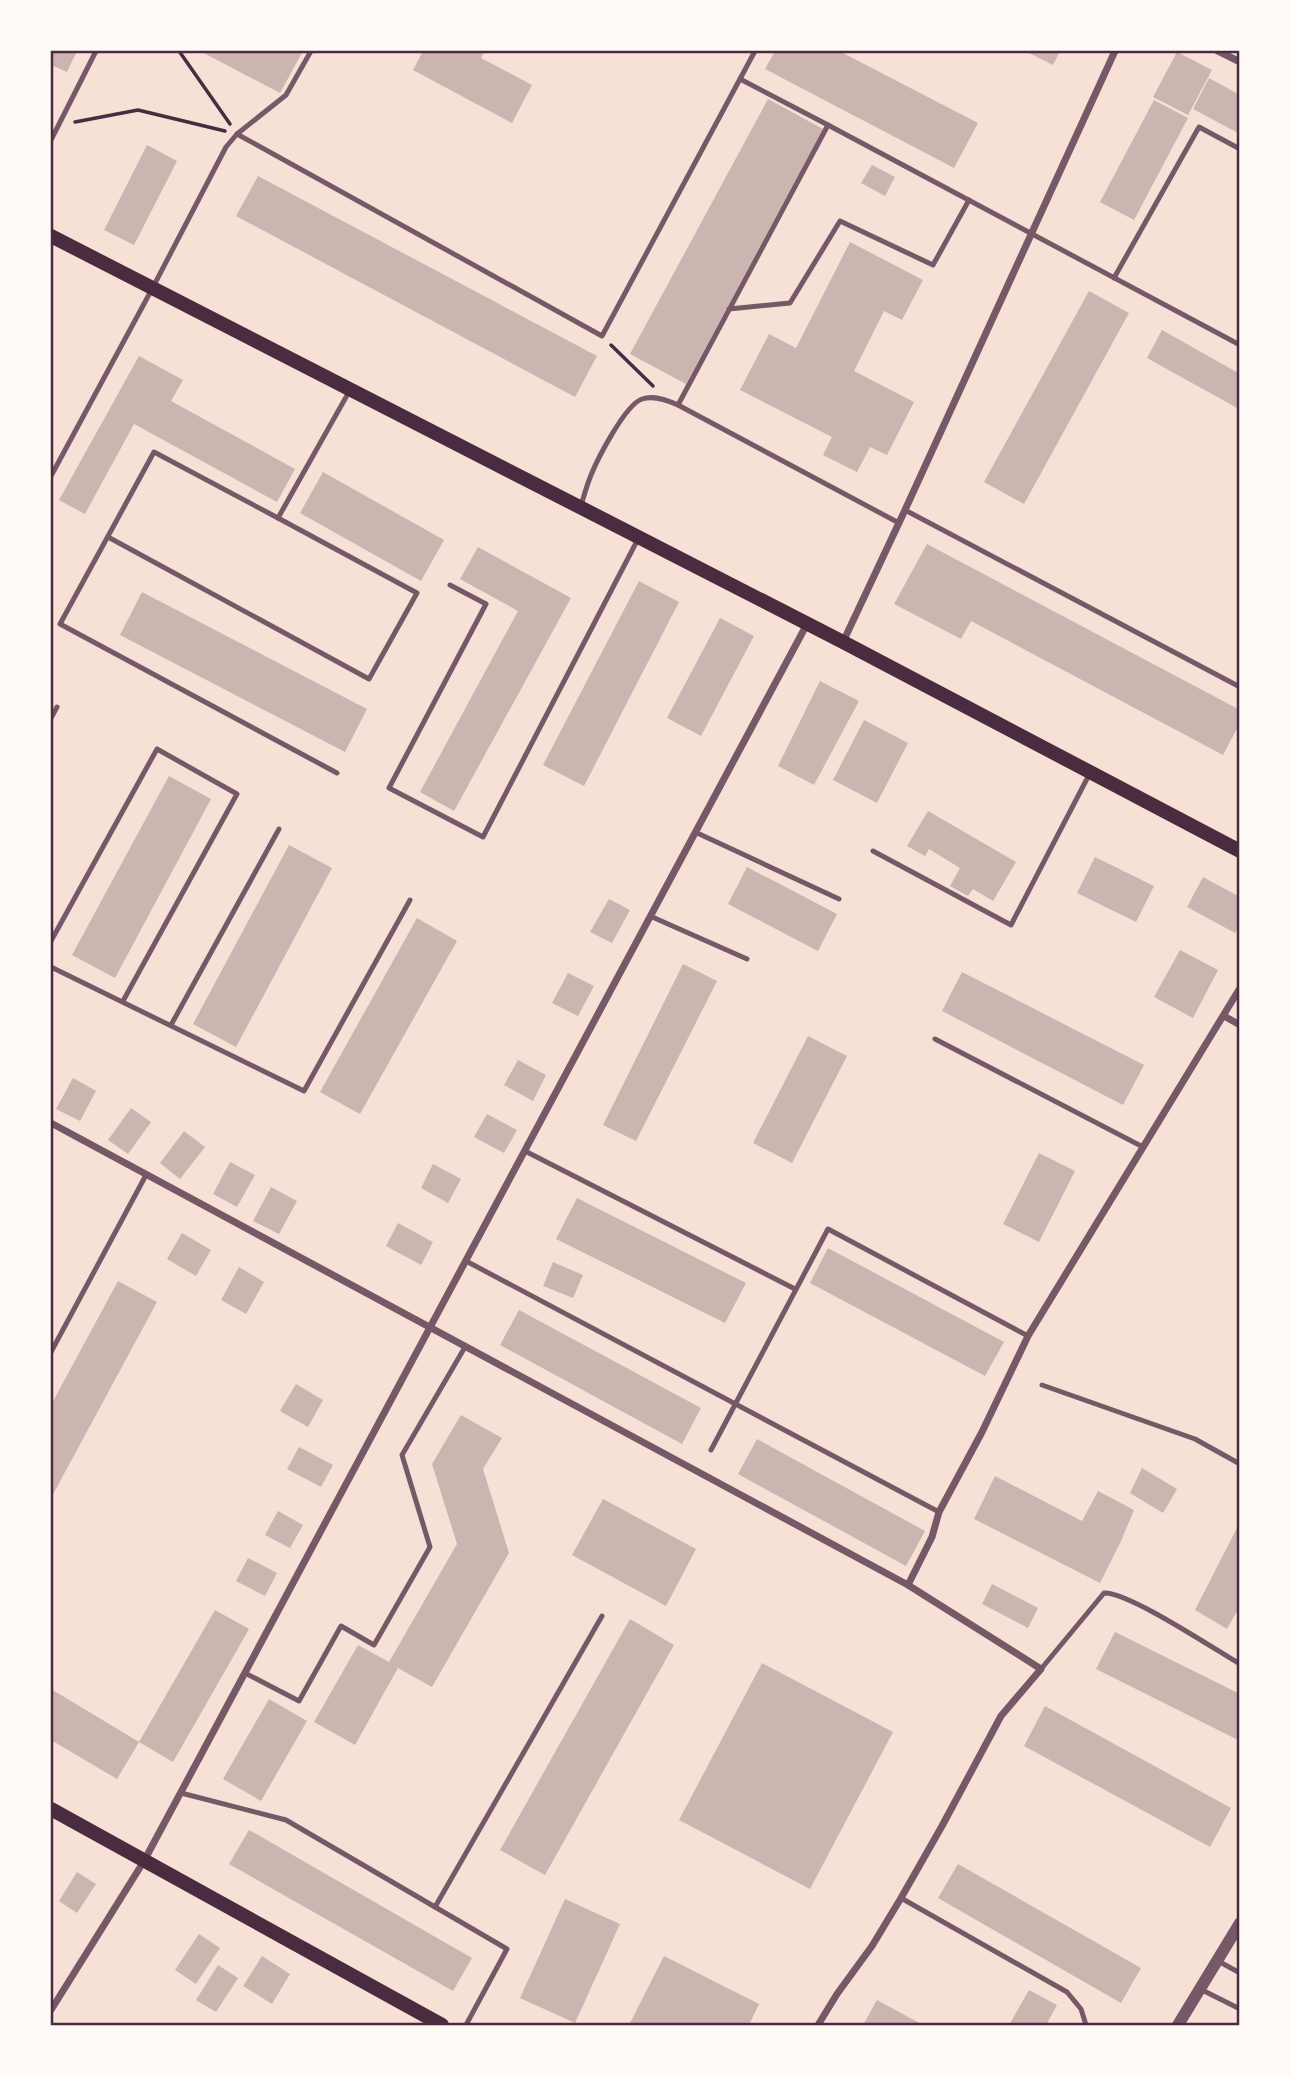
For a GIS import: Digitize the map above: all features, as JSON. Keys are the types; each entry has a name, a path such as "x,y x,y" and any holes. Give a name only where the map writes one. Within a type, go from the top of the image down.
{"main road":[{"path":"51,236 639,536 1240,851"},
{"path":"51,1810 442,2025"}],"street":[{"path":"843,642 1115,51"},
{"path":"1218,51 1240,62"},
{"path":"51,2010 144,1861 807,624"},
{"path":"908,1586 932,1537 939,1512 982,1432 1028,1336 1240,988"},
{"path":"1224,1016 1240,1025"},
{"path":"51,1123 908,1586 1041,1669 1001,1716 901,1898 818,2025"},
{"path":"1178,2025 1240,1923"}],"lane":[{"path":"51,140 96,51"},
{"path":"51,477 226,147 237,134 286,95 311,51"},
{"path":"237,134 602,336 755,51"},
{"path":"740,79 1240,345"},
{"path":"678,405 828,125"},
{"path":"1114,278 1199,127 1240,149"},
{"path":"729,309 790,303 840,221 933,265 969,200"},
{"path":"278,518 350,390"},
{"path":"580,507 590,475 602,451 627,412 638,400 650,397 678,405 899,523"},
{"path":"108,537 369,678 417,593 154,452 60,624 337,773"},
{"path":"905,510 1240,687"},
{"path":"450,585 486,604 389,788 483,838 639,536"},
{"path":"51,718 57,707"},
{"path":"51,941 157,749 237,794 123,1001"},
{"path":"873,851 1011,925 1090,773"},
{"path":"171,1025 279,829"},
{"path":"695,832 839,899"},
{"path":"51,967 304,1091 410,900"},
{"path":"650,916 747,959"},
{"path":"935,1039 1143,1147"},
{"path":"525,1151 795,1289"},
{"path":"51,1352 146,1175"},
{"path":"712,1450 828,1229 1028,1336"},
{"path":"466,1261 939,1512"},
{"path":"245,1673 299,1701 341,1626 374,1645 430,1547 402,1455 465,1347"},
{"path":"1041,1385 1195,1439 1240,1464"},
{"path":"1041,1669 1104,1593 1112,1593 1143,1607 1240,1664"},
{"path":"435,1907 602,1616"},
{"path":"181,1793 286,1820 507,1949 466,2025"},
{"path":"901,1898 1067,1992 1081,2009 1086,2025"},
{"path":"1218,1961 1240,1973"},
{"path":"1200,1989 1240,2009"}],"path":[{"path":"179,51 237,134"},
{"path":"59,124 138,110 237,134"},
{"path":"602,336 668,401"}],"building":[{"path":"51,51 77,51 67,72 51,65"},
{"path":"200,51 303,51 280,93"},
{"path":"423,51 485,51 481,58 532,85 512,123 413,70"},
{"path":"775,51 839,51 978,123 954,168 765,69"},
{"path":"1025,51 1060,51 1053,65"},
{"path":"1177,52 1212,70 1188,115 1153,97"},
{"path":"1209,78 1240,95 1240,134 1193,109"},
{"path":"768,99 823,129 686,384 630,354"},
{"path":"1154,100 1188,118 1134,220 1100,202"},
{"path":"147,145 177,161 134,245 104,230"},
{"path":"872,165 895,177 885,196 861,183"},
{"path":"258,176 597,356 575,397 236,216"},
{"path":"850,242 923,280 902,320 884,311 854,371 914,402 887,455 870,447 857,472 823,455 832,437 740,390 769,334 796,348"},
{"path":"1089,291 1129,313 1024,504 984,482"},
{"path":"1162,330 1240,374 1239,409 1147,358"},
{"path":"139,356 183,380 171,401 295,469 277,502 134,424 85,514 59,500"},
{"path":"323,472 444,540 421,581 300,513"},
{"path":"927,544 1240,710 1240,723 1223,755 971,621 961,639 894,604"},
{"path":"478,547 571,598 454,811 420,792 518,611 460,579"},
{"path":"639,581 679,602 584,786 543,765"},
{"path":"142,592 367,709 345,752 120,635"},
{"path":"720,618 754,636 701,736 667,718"},
{"path":"820,681 859,701 814,785 778,766"},
{"path":"864,720 908,743 877,803 833,780"},
{"path":"169,776 211,799 115,978 72,955"},
{"path":"928,811 1016,862 993,901 973,889 968,896 950,886 960,868 929,849 925,856 907,846"},
{"path":"289,845 332,868 236,1047 193,1024"},
{"path":"1095,857 1154,886 1136,922 1077,893"},
{"path":"747,867 837,914 818,951 728,904"},
{"path":"1203,877 1240,897 1240,924 1235,933 1187,907"},
{"path":"609,899 630,910 612,943 590,932"},
{"path":"417,918 457,941 360,1114 320,1092"},
{"path":"1180,950 1218,970 1193,1018 1154,997"},
{"path":"683,964 717,981 636,1141 603,1125"},
{"path":"962,972 1144,1065 1123,1105 942,1011"},
{"path":"568,973 594,986 578,1016 552,1003"},
{"path":"808,1036 847,1056 792,1163 753,1143"},
{"path":"518,1060 546,1075 533,1101 504,1085"},
{"path":"73,1078 96,1091 80,1121 56,1109"},
{"path":"131,1108 151,1122 128,1154 108,1140"},
{"path":"487,1114 517,1130 504,1153 474,1137"},
{"path":"184,1131 205,1147 180,1179 160,1163"},
{"path":"1039,1153 1075,1171 1039,1242 1003,1224"},
{"path":"230,1162 255,1175 237,1207 213,1194"},
{"path":"433,1164 461,1179 448,1203 421,1188"},
{"path":"271,1187 297,1201 279,1234 253,1221"},
{"path":"577,1198 746,1283 725,1323 556,1239"},
{"path":"398,1223 433,1242 421,1265 386,1246"},
{"path":"182,1233 211,1250 196,1276 167,1259"},
{"path":"828,1248 1004,1342 985,1376 810,1283"},
{"path":"553,1262 583,1275 573,1298 543,1286"},
{"path":"239,1267 264,1282 246,1314 221,1300"},
{"path":"118,1281 157,1302 51,1498 51,1405"},
{"path":"519,1310 701,1408 682,1444 500,1345"},
{"path":"296,1384 323,1400 308,1427 280,1411"},
{"path":"461,1415 502,1438 483,1469 509,1553 432,1687 398,1668 355,1745 314,1722 358,1645 389,1662 457,1544 432,1464"},
{"path":"757,1439 925,1531 906,1566 738,1474"},
{"path":"299,1447 333,1465 321,1487 287,1469"},
{"path":"1142,1468 1177,1489 1163,1513 1130,1493"},
{"path":"995,1476 1082,1521 1098,1491 1134,1510 1100,1583 974,1519"},
{"path":"603,1499 696,1549 666,1606 572,1555"},
{"path":"278,1511 303,1525 290,1548 265,1535"},
{"path":"1240,1522 1240,1606 1227,1629 1195,1610"},
{"path":"248,1558 277,1573 265,1596 236,1581"},
{"path":"992,1584 1038,1608 1028,1628 982,1604"},
{"path":"215,1610 249,1629 173,1762 139,1742"},
{"path":"630,1619 674,1645 545,1875 500,1850"},
{"path":"1115,1632 1240,1694 1240,1741 1096,1669"},
{"path":"762,1663 893,1732 810,1889 679,1820"},
{"path":"51,1689 139,1742 117,1779 51,1740"},
{"path":"269,1699 307,1721 261,1801 223,1779"},
{"path":"1045,1706 1231,1808 1210,1847 1024,1746"},
{"path":"249,1830 472,1958 453,1991 229,1864"},
{"path":"958,1864 1141,1968 1121,2003 938,1898"},
{"path":"77,1872 96,1884 77,1913 59,1901"},
{"path":"565,1899 620,1924 575,2023 520,1998"},
{"path":"199,1934 220,1948 196,1984 175,1970"},
{"path":"262,1956 290,1974 272,2004 243,1986"},
{"path":"664,1956 759,2004 749,2025 629,2025"},
{"path":"218,1965 238,1978 216,2012 196,2000"},
{"path":"1029,1990 1057,2005 1046,2025 1009,2025"},
{"path":"877,2000 923,2025 863,2025"}]}
